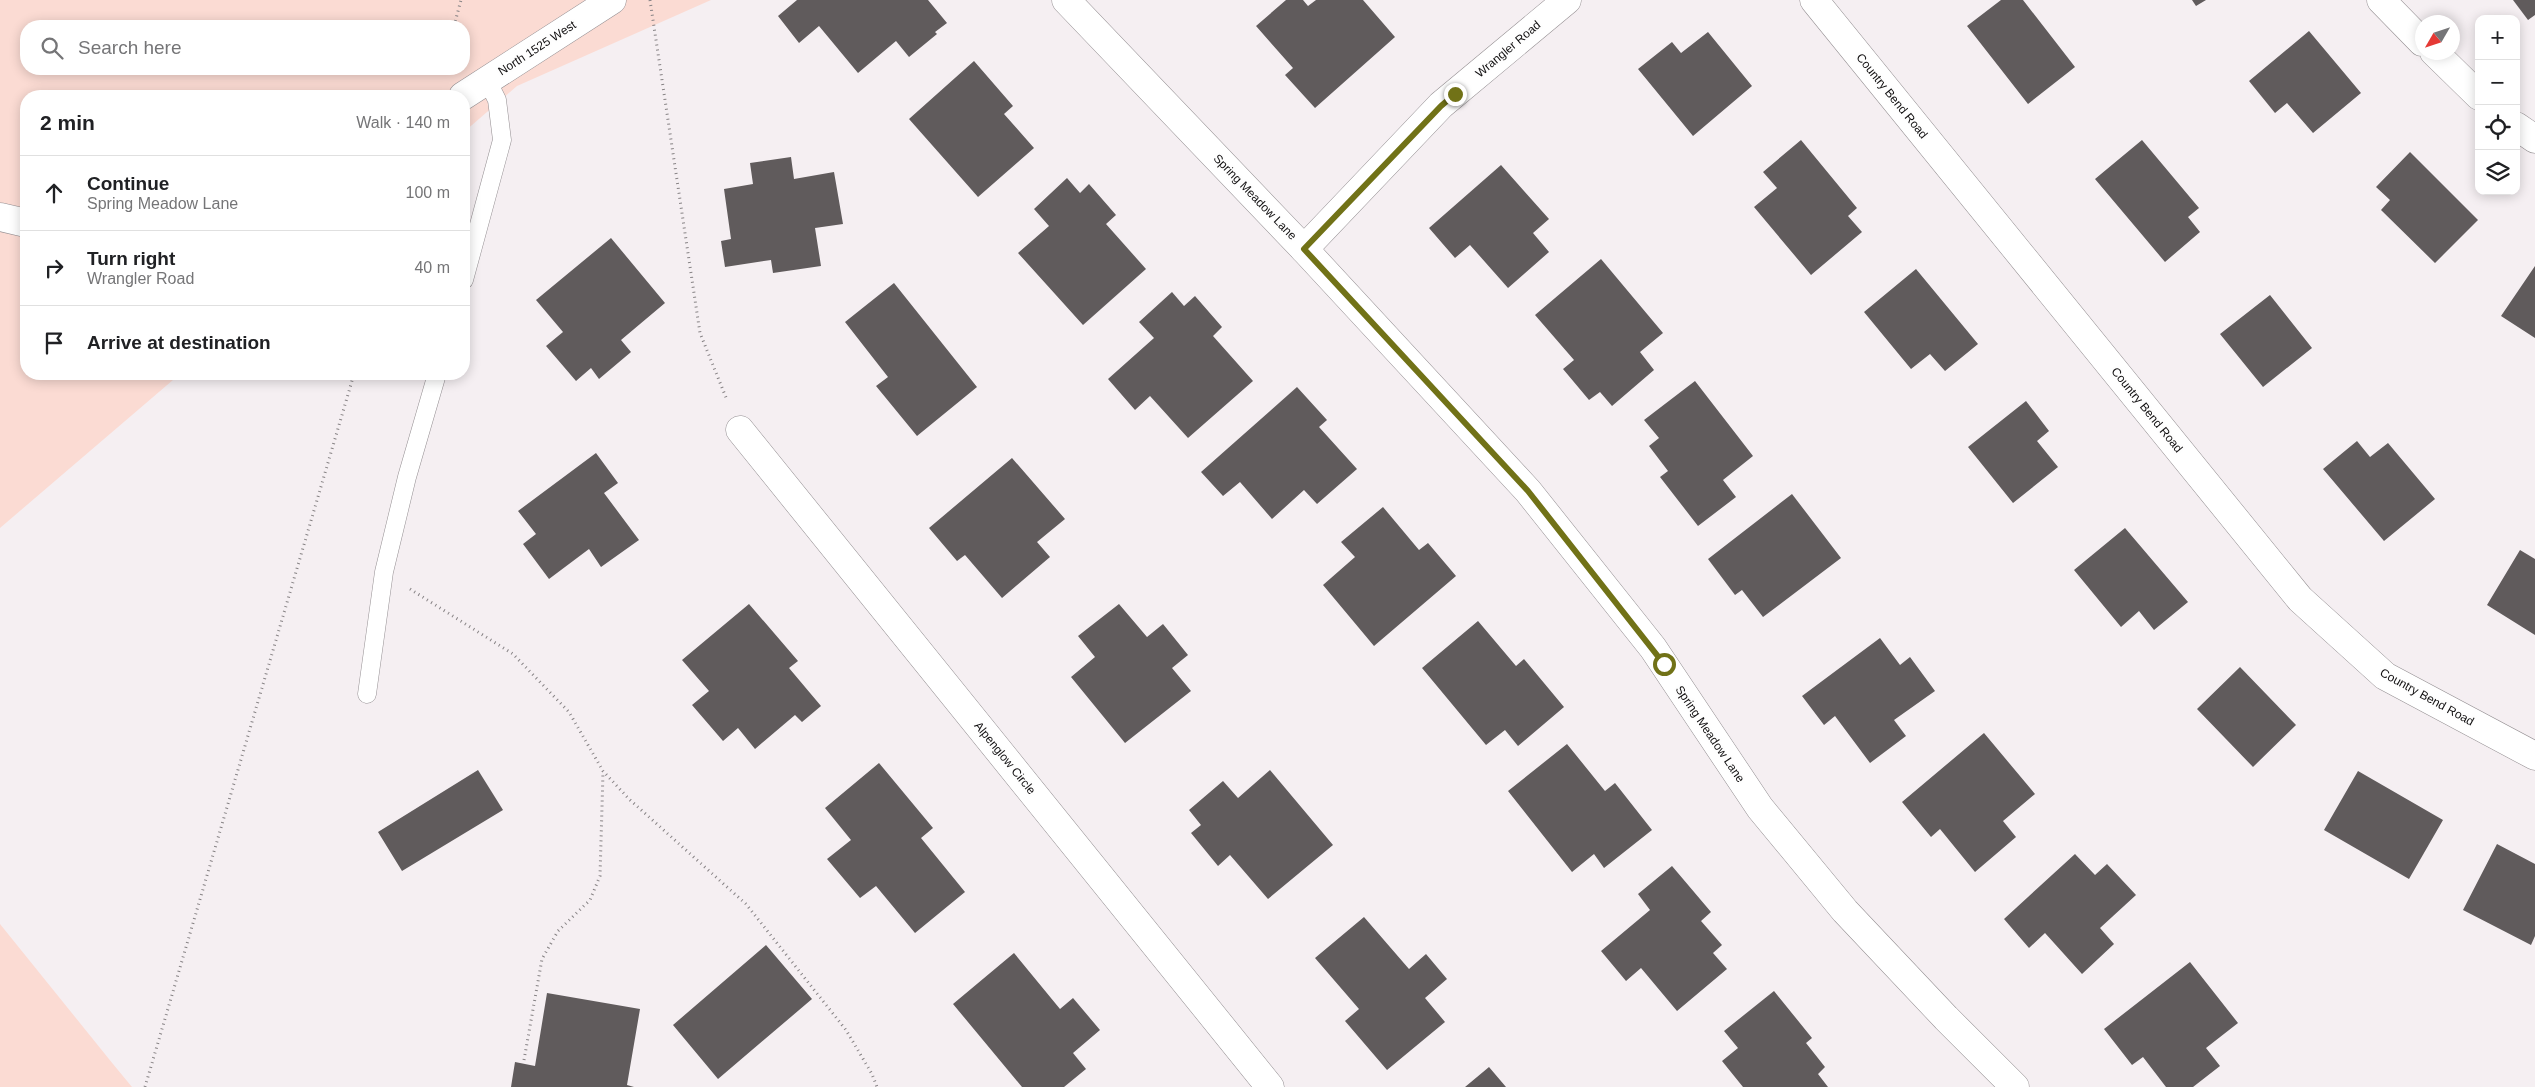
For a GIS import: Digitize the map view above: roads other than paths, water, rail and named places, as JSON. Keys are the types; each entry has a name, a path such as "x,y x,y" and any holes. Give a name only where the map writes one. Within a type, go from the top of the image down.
{"street":[{"name":"North 1525 West","path":"470,91 612,0"},
{"name":"Spring Meadow Lane","path":"1066,0 1304,249 1528,491 1653,648 1760,808 1846,911 1946,1018 2015,1087"},
{"name":"Wrangler Road","path":"1304,249 1441,106 1567,0"},
{"name":"Country Bend Road","path":"1814,0 2300,599 2385,676 2535,756"},
{"path":"2382,0 2415,35"},
{"path":"2442,60 2475,92"},
{"path":"2520,129 2535,139"},
{"path":"0,217 20,222"},
{"name":"Alpenglow Circle","path":"740,430 1270,1087"}],"lane":[{"path":"470,258 502,140 502,123 497,100 487,80"},
{"path":"367,694 384,572 407,477 435,380"}]}
